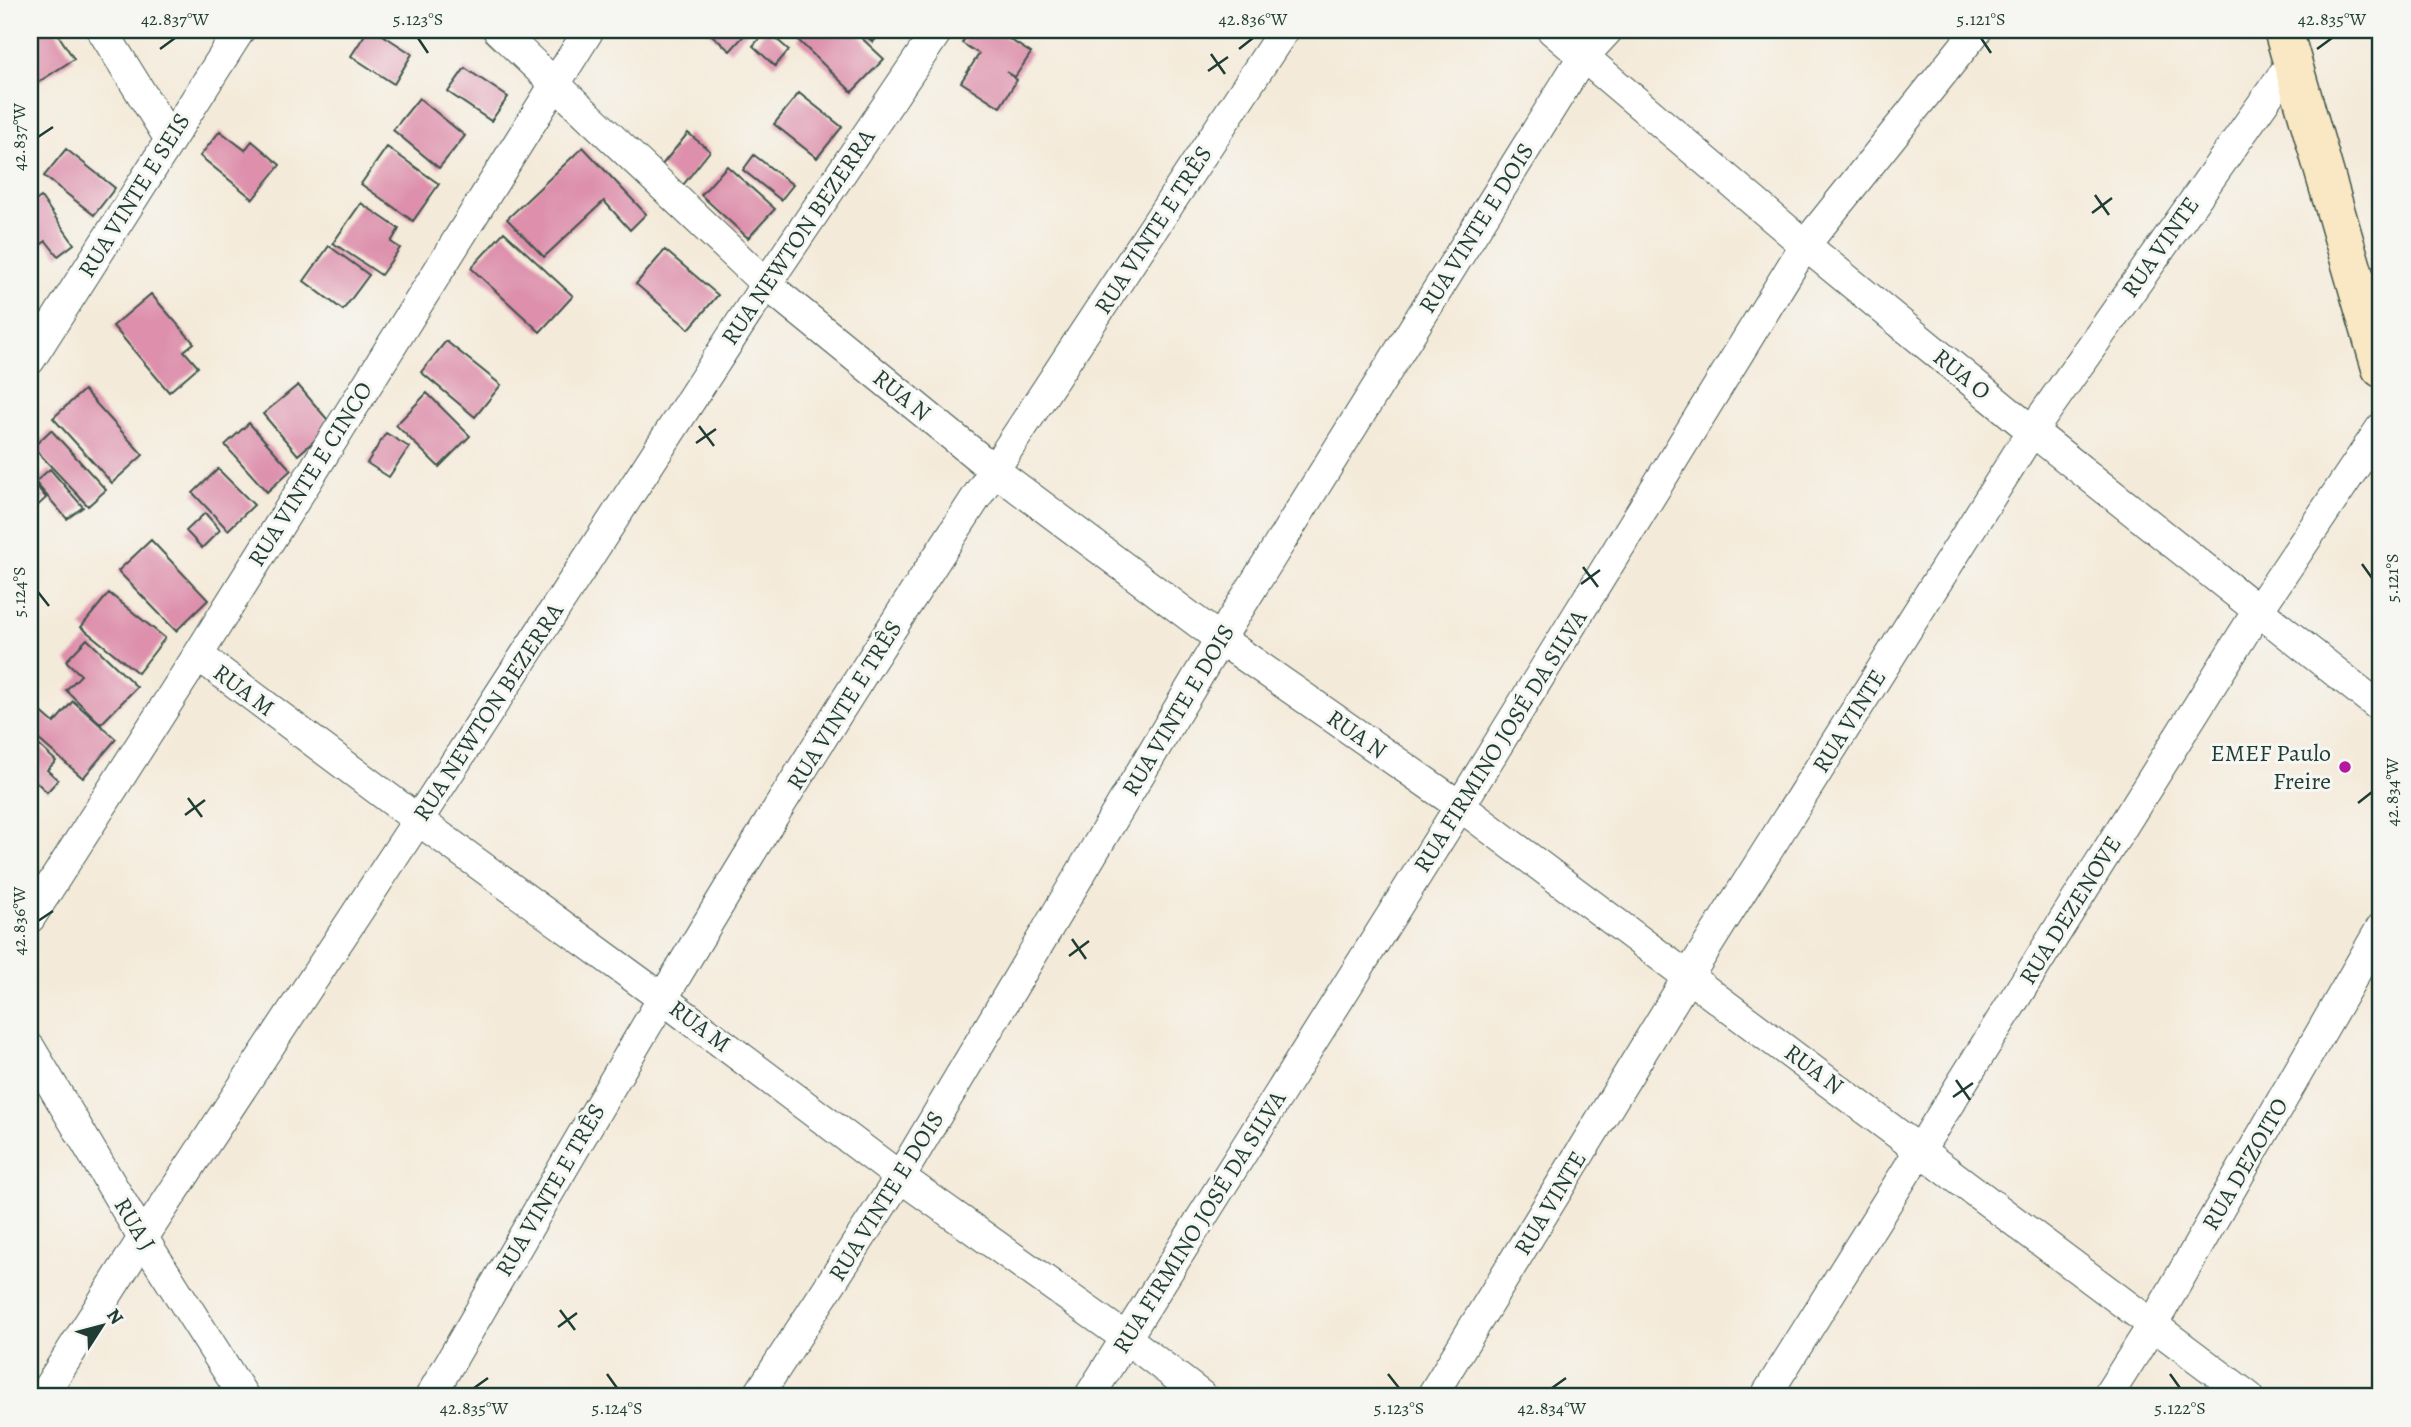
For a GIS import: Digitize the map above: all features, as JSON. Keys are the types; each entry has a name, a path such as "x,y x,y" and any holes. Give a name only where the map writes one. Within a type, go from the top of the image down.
{"main road":[{"path":"2288,46 2381,368"}],"street":[{"path":"102,30 169,138"},
{"name":"RUA VINTE E SEIS","path":"30,360 240,30"},
{"name":"RUA N","path":"498,30 765,284 994,470 1220,639 1460,806 1689,975 2249,1397"},
{"name":"RUA VINTE E CINCO","path":"30,918 589,30"},
{"name":"RUA NEWTON BEZERRA","path":"42,1397 765,284 938,30"},
{"name":"RUA VINTE E TRÊS","path":"430,1397 662,998 815,748 994,470 1284,30"},
{"name":"RUA O","path":"1552,30 1805,245 2032,431 2381,708"},
{"name":"RUA VINTE E DOIS","path":"757,1397 900,1177 1220,639 1582,58 1608,30"},
{"name":"RUA FIRMINO JOSÉ DA SILVA","path":"1088,1397 1460,806 1805,245 1978,30"},
{"name":"RUA VINTE","path":"1431,1397 1689,975 2032,431 2288,46"},
{"name":"RUA DEZENOVE","path":"1765,1397 2258,612 2381,428"},
{"name":"RUA M","path":"198,655 900,1177 1126,1338 1203,1397"},
{"name":"RUA DEZOITO","path":"2107,1397 2152,1326 2381,928"},
{"name":"RUA J","path":"30,1048 144,1238 244,1397"}],"building":[{"path":"30,30 55,30 74,59 37,83 30,71"},
{"path":"368,30 375,30 412,54 394,84 351,56"},
{"path":"706,30 749,30 730,51"},
{"path":"766,30 789,50 775,66 753,46"},
{"path":"806,30 853,30 884,59 852,92 797,39"},
{"path":"859,30 884,30 873,42"},
{"path":"971,30 995,30 1031,53 1015,77 1007,72 1017,80 1000,107 961,82 979,54 962,43"},
{"path":"465,68 508,97 491,121 448,92"},
{"path":"799,93 842,127 817,158 774,124"},
{"path":"419,98 465,136 439,168 393,130"},
{"path":"220,131 245,150 252,141 280,165 253,199 200,156"},
{"path":"688,133 710,151 683,185 661,166"},
{"path":"387,147 439,184 413,221 361,184"},
{"path":"583,147 646,214 630,230 604,201 544,257 507,219"},
{"path":"66,149 115,188 94,215 44,176"},
{"path":"754,155 793,185 781,200 743,170"},
{"path":"727,166 775,209 748,238 701,195"},
{"path":"41,197 74,244 58,256 46,241 30,252 30,205"},
{"path":"361,203 399,229 391,242 400,248 381,275 333,243"},
{"path":"504,232 573,296 540,332 471,268"},
{"path":"329,246 369,275 343,310 304,281"},
{"path":"665,250 718,295 689,329 636,284"},
{"path":"151,294 194,343 184,351 198,367 169,392 113,326"},
{"path":"446,341 501,385 475,417 421,372"},
{"path":"298,385 332,425 298,455 263,414"},
{"path":"84,390 143,455 112,483 53,418"},
{"path":"427,393 470,436 439,467 396,425"},
{"path":"249,423 291,470 267,492 225,445"},
{"path":"51,430 106,490 88,506 33,447"},
{"path":"386,433 409,447 389,477 367,463"},
{"path":"50,469 83,507 67,519 35,482"},
{"path":"218,469 254,505 228,530 193,493"},
{"path":"30,478 46,498 32,511 30,508"},
{"path":"205,513 220,530 202,548 186,531"},
{"path":"151,540 208,600 176,631 118,571"},
{"path":"109,593 165,638 138,673 81,627"},
{"path":"87,639 137,687 101,724 66,690 81,675 66,661"},
{"path":"73,701 116,739 83,778 30,732 30,702 54,723"},
{"path":"30,737 56,761 47,770 58,780 47,792 33,779 30,783"}],"place":[{"name":"EMEF Paulo Freire","path":"2345,767"}]}
